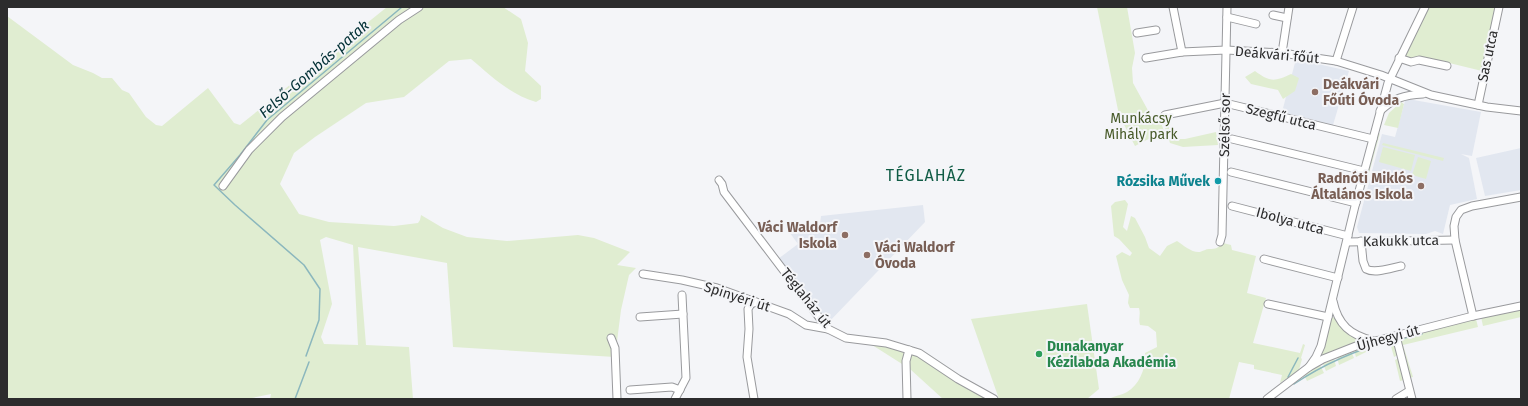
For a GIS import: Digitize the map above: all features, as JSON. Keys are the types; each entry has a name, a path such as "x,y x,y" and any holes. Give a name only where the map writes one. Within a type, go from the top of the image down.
{"street":[{"path":"223,186 249,150 282,117 399,20 419,7"},
{"path":"1173,7 1182,52"},
{"name":"Szélső sor","path":"1220,242 1222,235 1227,7"},
{"path":"1282,53 1289,7"},
{"path":"1336,61 1353,7"},
{"path":"1309,367 1319,351 1389,78 1425,7"},
{"name":"Sas utca","path":"1478,105 1498,7"},
{"path":"1273,15 1287,18"},
{"path":"1227,17 1256,24"},
{"path":"1137,33 1156,30"},
{"name":"Deákvári főút","path":"1146,58 1182,52 1226,50 1282,53 1336,61 1389,78 1426,94 1478,105 1521,111"},
{"path":"1399,58 1411,62 1419,60 1447,66"},
{"path":"1402,96 1405,91 1403,85"},
{"name":"Deákvári főút","path":"1380,112 1396,98 1426,94"},
{"name":"Szegfű utca","path":"1165,115 1225,103 1373,139"},
{"path":"1232,139 1364,171"},
{"path":"1231,172 1356,203"},
{"name":"Téglaház út","path":"719,180 722,184 724,192 828,329 846,338 886,343 919,353 958,379 994,399"},
{"path":"1473,316 1455,240 1454,231 1456,217 1461,210 1481,203 1521,197"},
{"name":"Ibolya utca","path":"1232,206 1348,239"},
{"name":"Kakukk utca","path":"1348,239 1361,241 1455,240"},
{"path":"1361,241 1363,261 1366,269 1369,271 1401,266"},
{"path":"1264,259 1338,278"},
{"name":"Spinyéri út","path":"642,274 676,279 717,288 789,314 806,326 828,329"},
{"path":"676,399 686,378 682,295"},
{"path":"1333,300 1338,316 1346,328 1355,335 1374,341"},
{"path":"754,399 747,357 748,309 751,304 756,302"},
{"path":"1268,304 1328,318"},
{"name":"Újhegyi út","path":"1267,399 1309,367 1338,353 1374,341 1473,316 1521,306"},
{"path":"640,317 683,314"},
{"path":"1396,336 1412,399"},
{"path":"611,338 615,348 617,399"},
{"path":"907,399 906,361 909,350"},
{"path":"630,390 672,388 680,390"},
{"path":"1396,399 1409,390"}],"shaded area":[{"name":"Deákvári Főúti Óvoda","path":"1296,59 1349,71 1333,125 1282,112"},
{"name":"Radnóti Miklós Általános Iskola","path":"1408,99 1481,112 1472,156 1461,154 1469,158 1477,199 1450,205 1443,234 1435,231 1426,234 1359,233 1357,227 1382,134 1395,137 1405,101"},
{"path":"1521,148 1521,190 1485,196 1476,158"},
{"path":"923,205 925,222 826,325 778,259 798,244 787,229 820,224 821,216"}],"green space":[{"path":"387,7 503,7 521,19 528,43 525,71 541,86 541,99 536,102 518,95 471,59 449,61 404,97 366,103 315,137 294,153 280,184 299,214 329,222 394,226 418,223 421,215 443,228 467,237 507,241 578,235 594,238 630,252 617,265 636,268 629,275 621,310 615,357 453,347 447,263 358,247 366,345 409,347 413,399 270,399 271,394 247,399 7,399 7,16 73,65 102,78 112,78 122,90 129,93 146,117 156,125 162,126 208,88 234,123 240,125","holes":["326,237 353,245 358,345 324,344 321,337 332,304 320,240"]},
{"name":"Munkácsy Mihály park","path":"1097,7 1127,7 1135,53 1132,68 1133,83 1150,114 1160,120 1164,131 1135,146 1119,115"},
{"path":"1429,7 1495,7 1482,71 1433,59 1432,61 1412,61 1403,57"},
{"path":"1255,71 1272,80 1291,74 1299,78 1295,91 1283,99 1278,90 1251,84 1245,77"},
{"path":"1401,102 1404,104 1398,128 1384,125 1389,113"},
{"path":"1164,125 1169,125 1169,135 1174,139 1185,139 1216,132 1218,145 1183,147 1170,143"},
{"path":"1380,133 1368,177 1376,136"},
{"path":"1383,143 1444,158 1443,161 1382,145"},
{"path":"1383,147 1415,155 1411,171 1379,162"},
{"path":"1418,157 1431,161 1426,179 1412,175"},
{"path":"1125,200 1128,204 1123,227 1127,231 1131,216 1135,218 1149,248 1160,256 1167,246 1177,241 1197,252 1218,247 1223,243 1231,245 1232,250 1256,256 1247,293 1266,298 1253,343 1300,353 1303,344 1305,345 1299,370 1280,383 1282,375 1254,369 1254,365 1239,362 1229,399 1109,399 1132,389 1139,380 1143,370 1145,353 1157,347 1156,332 1148,326 1140,325 1139,308 1130,308 1128,303 1129,295 1122,280 1116,256 1122,252 1130,256 1132,253 1119,239 1114,236 1111,206 1115,202"},
{"name":"Dunakanyar Kézilabda Akadémia","path":"1087,304 1099,389 1087,399 999,399 971,319"},
{"path":"1521,308 1521,317 1483,326 1481,317"},
{"path":"1333,317 1361,341 1320,357 1331,319"},
{"path":"1476,319 1478,327 1403,345 1413,377 1408,378 1399,338"},
{"path":"1392,339 1398,355 1394,357 1390,343 1381,346 1379,342"},
{"path":"869,343 908,350 989,399 943,399 910,369"},
{"path":"1364,346 1366,352 1356,357 1354,350"},
{"path":"1351,351 1354,358 1339,365 1337,357"},
{"path":"1399,358 1404,380 1400,381 1395,360"},
{"path":"1334,359 1336,366 1326,371 1323,364"},
{"path":"1320,365 1324,373 1307,381 1304,375"}],"waterway":[{"name":"Felső-Gombás-patak","path":"306,356 319,320 320,289 304,265 214,185 267,120 402,7"},
{"path":"1400,339 1422,334"},
{"path":"1294,384 1340,358 1390,341"},
{"path":"1288,377 1298,358"},
{"name":"Felső-Gombás-patak","path":"295,399 309,362"}],"place":[{"name":"Deákvári Főúti Óvoda","path":"1315,92"},
{"name":"Rózsika Művek","path":"1218,181"},
{"name":"Radnóti Miklós Általános Iskola","path":"1421,186"},
{"name":"Váci Waldorf Iskola","path":"845,235"},
{"name":"Váci Waldorf Óvoda","path":"867,255"},
{"name":"Dunakanyar Kézilabda Akadémia","path":"1039,354"}],"district":[{"name":"TÉGLAHÁZ","path":"926,175"}]}
